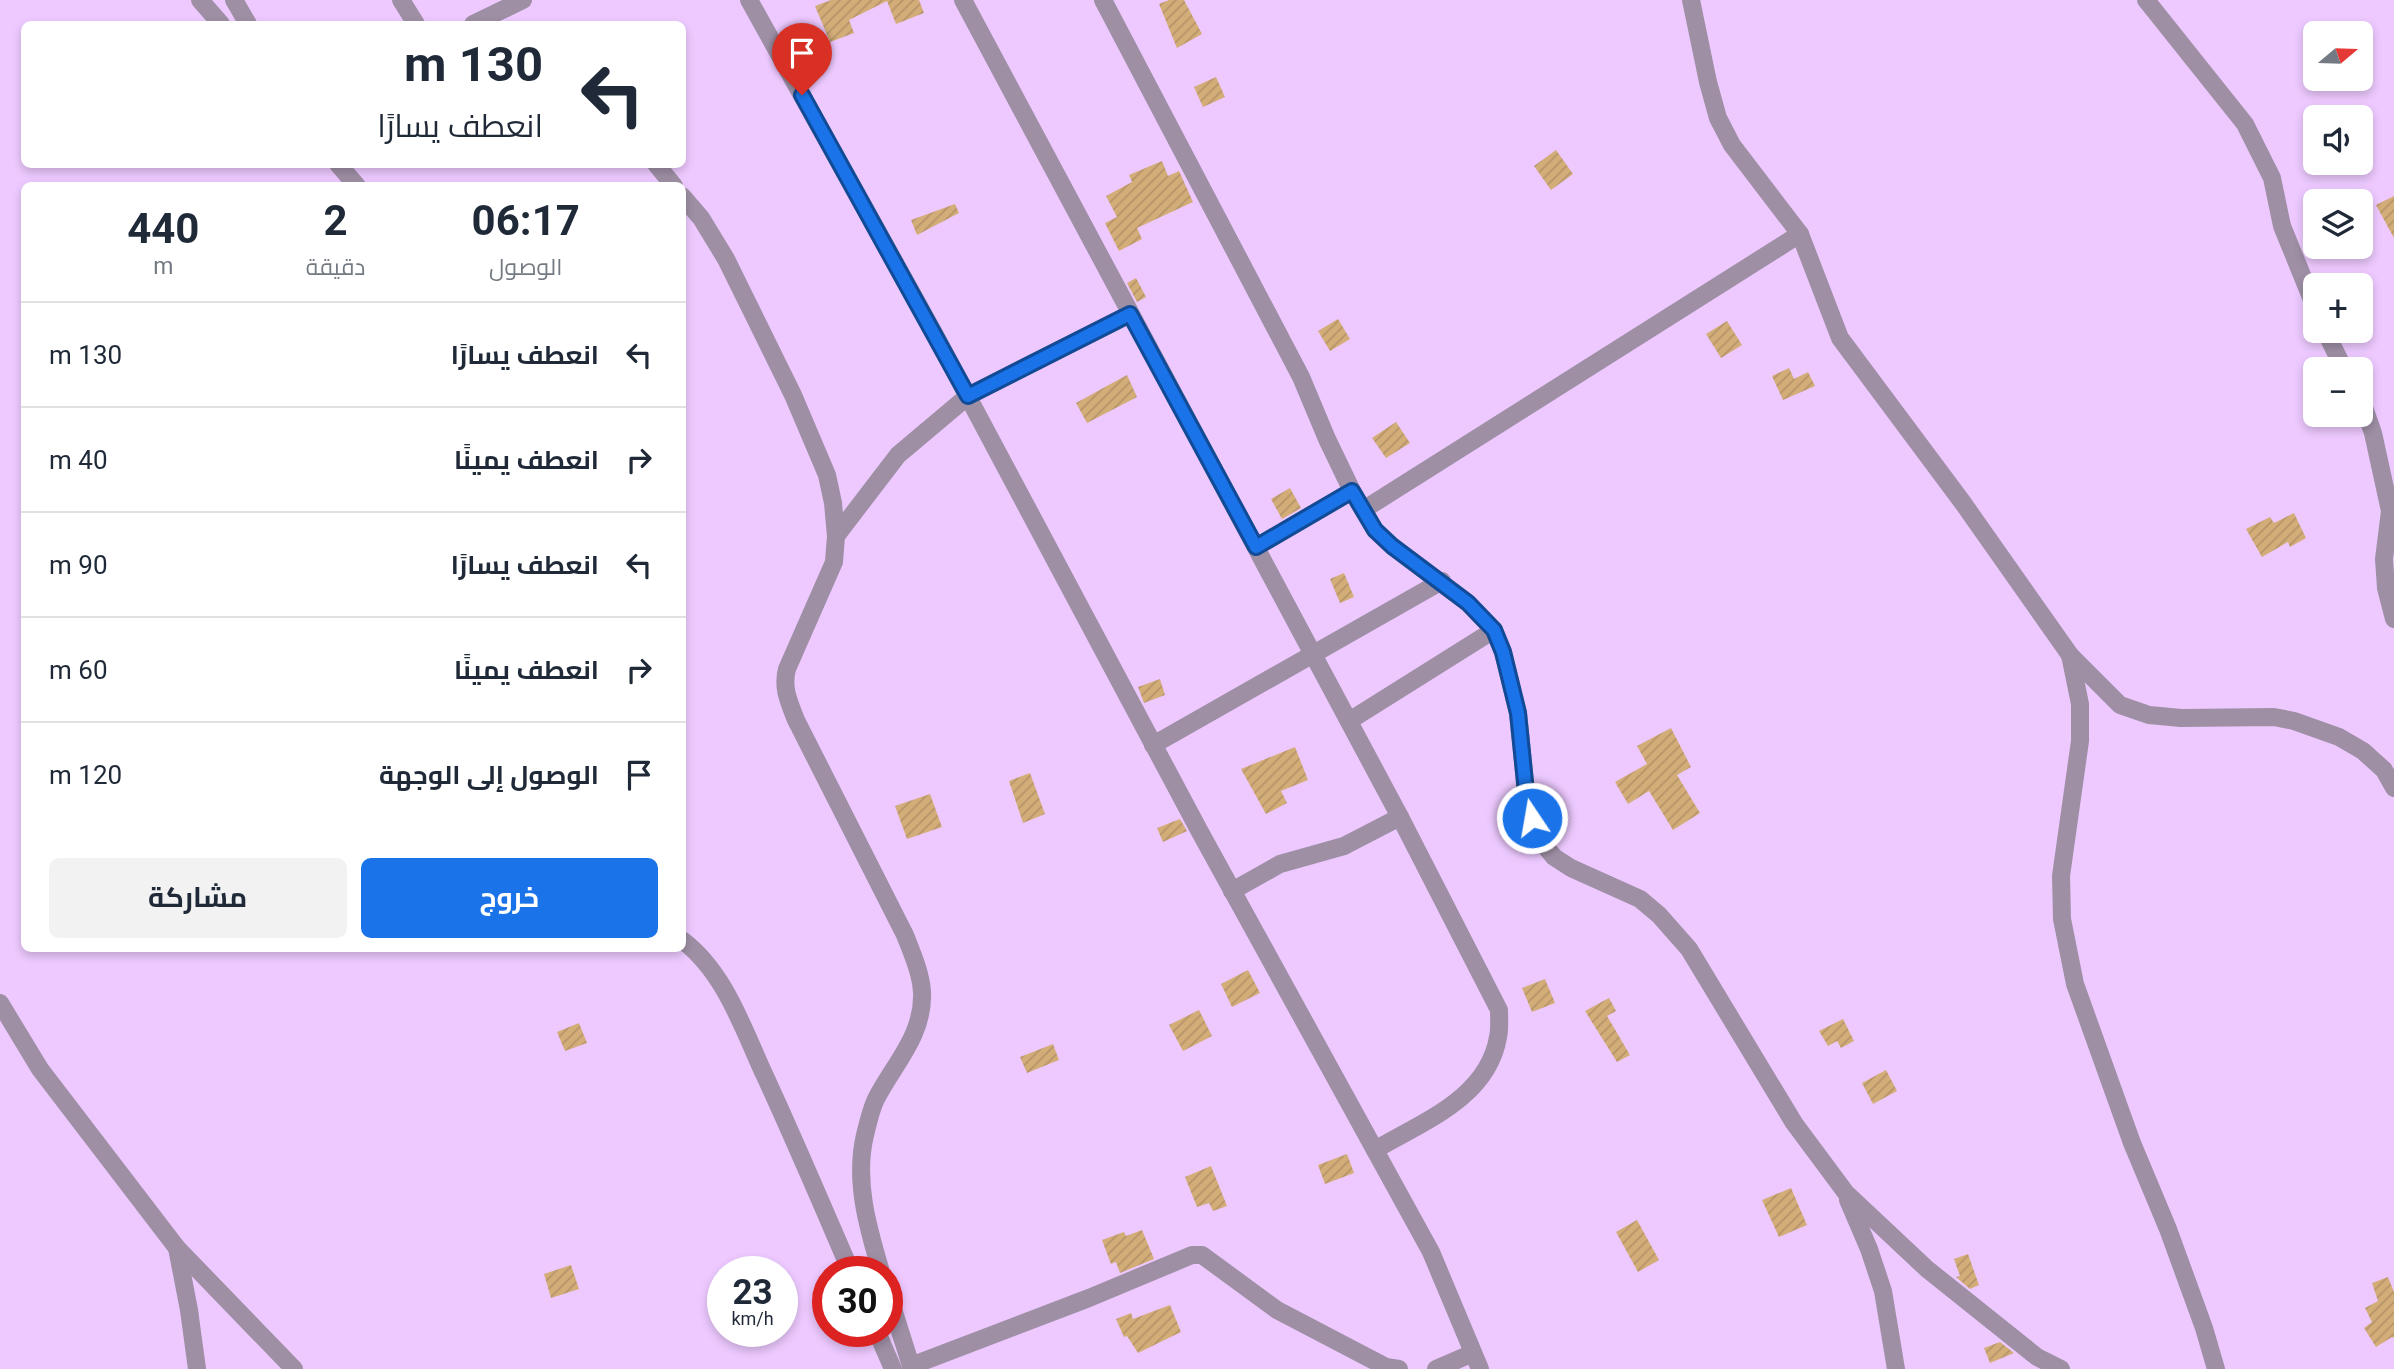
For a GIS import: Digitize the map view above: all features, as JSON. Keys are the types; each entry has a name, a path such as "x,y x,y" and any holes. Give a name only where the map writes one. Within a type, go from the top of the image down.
{"street":[{"path":"200,0 218,21"},
{"path":"235,0 246,21"},
{"path":"401,0 414,21"},
{"path":"503,19 523,0"},
{"path":"749,0 968,396 1153,745 1431,1252 1477,1361 1436,1369"},
{"path":"963,0 1400,817 1499,1010 1498,1037 1491,1061 1474,1088 1451,1106 1375,1150"},
{"path":"1691,0 1718,118 1732,145 1800,234 1822,298 1840,338 1963,503 2070,655 2120,705 2149,715 2181,718 2274,717 2294,721 2339,737 2363,751 2384,770 2394,788"},
{"path":"2146,0 2245,124 2272,178 2282,226 2303,278"},
{"path":"1106,2 1301,376 1327,439 1352,491 1375,530 1468,603 1494,630 1503,652 1518,713 1526,792 1541,841 1554,857 1640,899 1659,915 1689,949 1794,1123 1846,1193 1927,1269 2037,1357 2061,1369"},
{"path":"341,168 354,182"},
{"path":"659,168 671,182"},
{"path":"686,201 701,218 726,259 793,395 827,475 836,536 834,562 786,668 786,695 796,720 905,935 916,963 922,992 920,1017 913,1039 875,1101 864,1137 860,1174 866,1216 877,1256"},
{"path":"1363,510 1800,234"},
{"path":"836,536 898,455 968,396 1130,314"},
{"path":"2371,427 2392,513 2384,559 2386,588 2394,619"},
{"path":"1256,547 1352,491"},
{"path":"1153,745 1442,582"},
{"path":"1349,721 1494,630"},
{"path":"2070,655 2080,705 2080,741 2061,876 2062,919 2075,984 2132,1143 2168,1229 2216,1369"},
{"path":"1232,891 1261,872 1344,846 1400,817"},
{"path":"686,944 710,966 729,997 790,1129 844,1256"},
{"path":"0,1003 40,1069 177,1248 294,1369"},
{"path":"1846,1193 1883,1291 1896,1369"},
{"path":"177,1248 197,1369"},
{"path":"903,1339 912,1367 1192,1255 1202,1255 1277,1310 1386,1367 1399,1369"},
{"path":"883,1347 893,1369"}],"building":[{"path":"831,0 919,0 924,13 896,24 887,1 849,20 854,33 830,42 815,6"},
{"path":"1169,0 1184,0 1202,34 1177,48 1159,4"},
{"path":"1216,77 1225,97 1203,107 1194,87"},
{"path":"1556,150 1573,174 1551,190 1534,166"},
{"path":"1162,161 1168,176 1179,171 1193,202 1137,228 1142,239 1119,251 1105,223 1117,217 1106,196 1132,182 1129,175"},
{"path":"2394,196 2394,238 2376,205"},
{"path":"955,204 959,213 917,235 911,220"},
{"path":"1136,278 1146,297 1137,302 1127,283"},
{"path":"1338,319 1350,339 1330,351 1318,331"},
{"path":"1727,321 1742,345 1721,358 1706,334"},
{"path":"1789,368 1794,379 1808,372 1815,386 1783,400 1772,376"},
{"path":"1127,375 1137,397 1087,423 1076,403"},
{"path":"1396,422 1410,443 1386,458 1372,438"},
{"path":"1290,488 1301,508 1282,519 1271,499"},
{"path":"2294,513 2306,538 2290,547 2288,542 2262,557 2246,529 2270,517 2274,523"},
{"path":"1344,573 1354,597 1340,603 1330,579"},
{"path":"1160,679 1165,695 1144,703 1138,687"},
{"path":"1671,728 1691,767 1677,775 1700,813 1673,830 1649,791 1628,804 1615,782 1647,764 1637,746"},
{"path":"1295,747 1308,780 1281,791 1287,803 1266,814 1241,769"},
{"path":"1030,773 1045,814 1023,823 1009,781"},
{"path":"930,794 942,827 907,839 895,806"},
{"path":"1180,819 1187,831 1163,842 1157,828"},
{"path":"1248,970 1260,993 1232,1007 1221,984"},
{"path":"1545,979 1555,1003 1532,1012 1522,988"},
{"path":"1609,998 1616,1011 1607,1016 1630,1055 1617,1062 1585,1011"},
{"path":"1199,1010 1212,1036 1183,1051 1169,1025"},
{"path":"1843,1019 1854,1041 1841,1048 1837,1041 1828,1046 1819,1031"},
{"path":"579,1023 587,1043 565,1051 557,1032"},
{"path":"1053,1044 1059,1060 1027,1073 1020,1057"},
{"path":"1886,1070 1897,1091 1873,1104 1862,1083"},
{"path":"1347,1154 1354,1173 1325,1184 1318,1165"},
{"path":"1211,1166 1227,1206 1213,1211 1209,1203 1197,1207 1185,1177"},
{"path":"1791,1188 1807,1225 1779,1237 1762,1200"},
{"path":"1637,1220 1659,1260 1638,1272 1616,1232"},
{"path":"1142,1230 1154,1259 1120,1273 1116,1262 1111,1264 1102,1240 1124,1232 1126,1236"},
{"path":"1968,1254 1979,1285 1970,1289 1956,1277 1960,1276 1954,1259"},
{"path":"571,1265 579,1289 551,1298 544,1274"},
{"path":"2388,1277 2394,1292 2394,1338 2376,1347 2364,1328 2372,1322 2365,1308 2378,1301 2372,1283"},
{"path":"1170,1305 1181,1332 1138,1353 1127,1336 1124,1337 1116,1319 1131,1313 1133,1319"},
{"path":"2000,1342 2014,1353 1990,1363 1984,1348"}],"route":[{"path":"802,95 968,396 1130,314 1256,547 1352,491 1375,530 1468,603 1494,630 1503,652 1518,713 1526,792 1532,818"}]}
